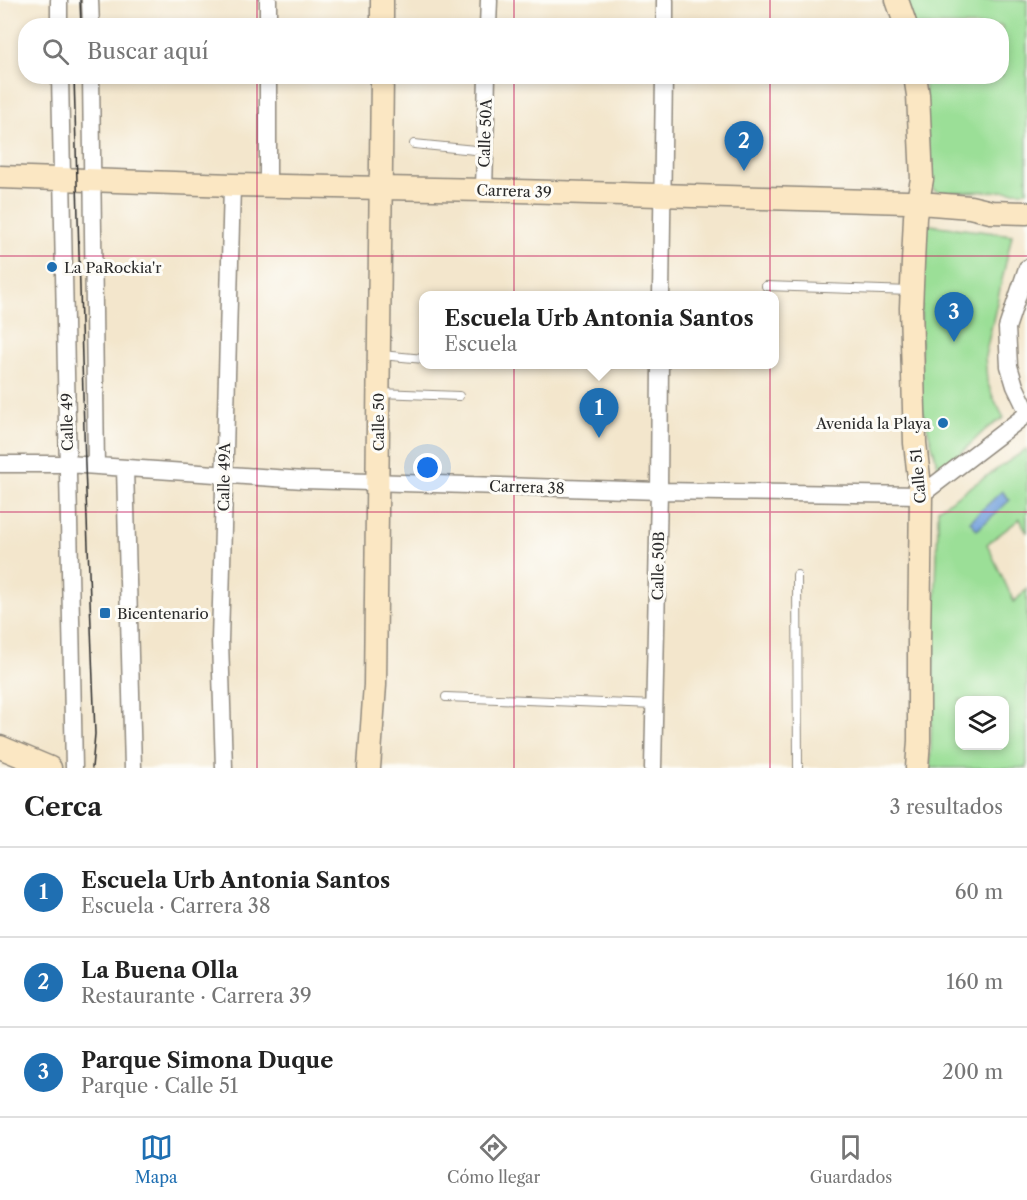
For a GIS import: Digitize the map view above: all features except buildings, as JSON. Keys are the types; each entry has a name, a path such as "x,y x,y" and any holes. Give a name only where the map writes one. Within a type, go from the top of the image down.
{"main road":[{"path":"382,0 382,18"},
{"path":"897,0 903,18"},
{"name":"Calle 50","path":"369,768 375,685 382,84"},
{"name":"Calle 51","path":"916,84 922,179 915,217 911,308 915,443 921,495 917,768"},
{"name":"Carrera 39","path":"0,177 232,186 484,190 918,202 970,207 991,212 1027,213"},
{"path":"1,752 50,768"}],"street":[{"path":"58,0 59,18"},
{"path":"90,0 90,18"},
{"path":"268,0 268,18"},
{"path":"488,18 489,0"},
{"path":"665,0 665,18"},
{"name":"Calle 49","path":"60,84 74,768"},
{"name":"Calle 49","path":"91,84 96,466"},
{"path":"268,84 268,186"},
{"name":"Calle 50A","path":"484,190 487,84"},
{"path":"661,291 663,84"},
{"name":"Calle 49A","path":"224,768 220,641 232,186"},
{"path":"921,495 1027,413 1009,366 1007,328 1027,268"},
{"name":"Calle 50B","path":"653,768 660,369"},
{"name":"Carrera 38","path":"0,464 68,464 304,480 659,491 921,495"},
{"path":"125,468 133,768"}],"lane":[{"path":"414,144 485,151"},
{"path":"766,286 912,291"},
{"path":"378,355 419,358"},
{"path":"378,393 459,396"},
{"path":"797,574 798,768"},
{"path":"446,697 655,705"}],"green space":[{"path":"905,0 1027,0 1027,191 940,192 934,190 929,180 924,84 1009,84 1009,18 911,18"},
{"path":"922,224 1012,235 985,356 987,381 1004,418 986,429 940,473 920,402"},
{"path":"1027,449 1027,533 1020,519 987,544 1014,602 1027,589 1027,768 930,768 938,509"}],"water":[{"path":"1002,491 1010,500 977,530 970,521"}],"tram line":[{"path":"80,0 81,18"},
{"path":"74,84 95,734 92,768"}],"place":[{"name":"La Buena Olla","path":"744,171"},
{"name":"La PaRockia'r","path":"52,267"},
{"name":"Parque Simona Duque","path":"954,342"},
{"name":"Avenida la Playa","path":"943,423"},
{"name":"Escuela Urb Antonia Santos","path":"599,438"},
{"name":"Bicentenario","path":"105,613"}]}
